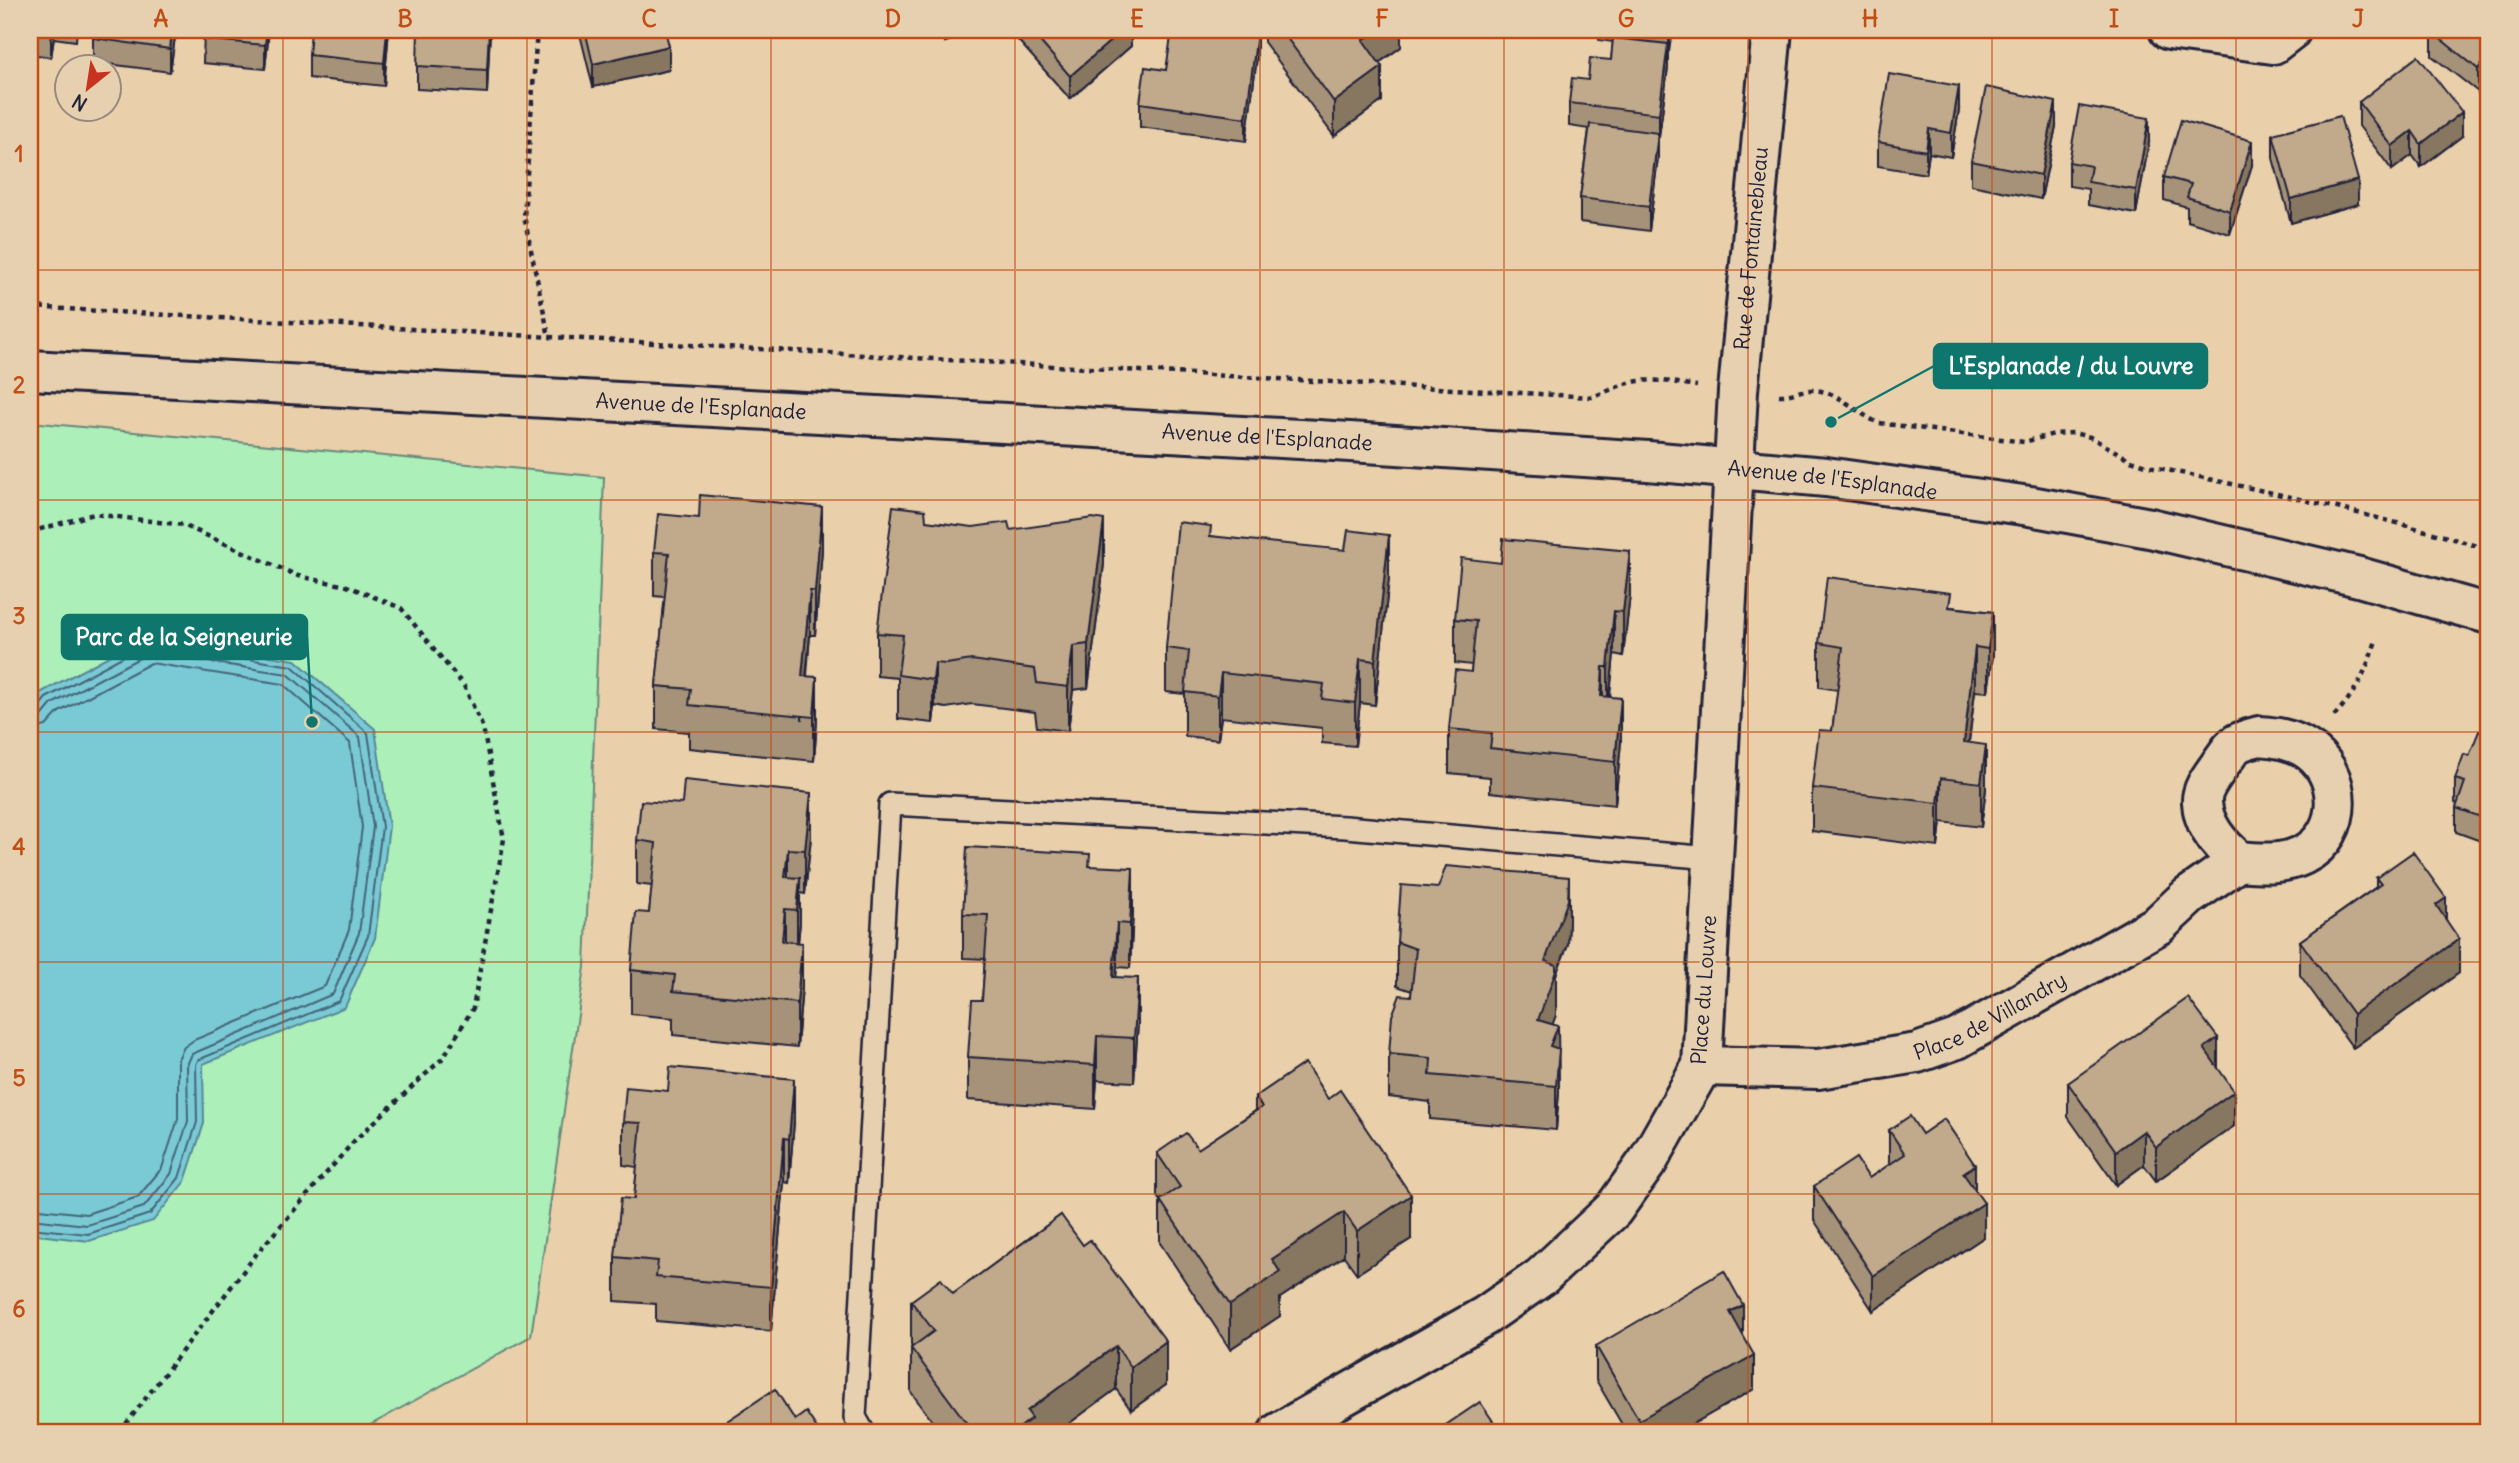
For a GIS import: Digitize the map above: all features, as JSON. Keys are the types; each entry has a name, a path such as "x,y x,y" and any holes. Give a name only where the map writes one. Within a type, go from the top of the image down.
{"street":[{"name":"Rue de Fontainebleau","path":"1735,469 1738,391 1772,30"},
{"path":"2169,30 2273,44 2291,30"},
{"name":"Avenue de l'Esplanade","path":"30,370 1318,440 1648,461 1826,477 2095,517 2360,577 2489,614"},
{"name":"Place du Louvre","path":"1278,1433 1485,1316 1541,1277 1613,1210 1648,1161 1702,1066 1735,469"},
{"name":"Place de Villandry","path":"1702,1066 1818,1069 1917,1054 1957,1039 2158,925 2189,896 2239,861"}],"lane":[{"path":"864,1433 855,1417 890,804 1345,827 1712,858"}],"path":[{"path":"537,30 524,216 549,337"},
{"path":"30,307 1592,397 1629,383 1648,380 1689,385"},
{"path":"1789,396 1800,391 1829,392 1879,423 1919,429 2024,442 2073,433 2090,437 2131,460 2149,466 2295,498 2449,537 2489,550"},
{"path":"30,532 94,514 183,525 298,576 346,586 401,608 464,685 483,728 504,839 473,1008 443,1058 355,1140 258,1252 118,1433"},
{"path":"2332,717 2350,699 2361,682 2377,638"}],"green space":[{"path":"30,422 604,477 585,967 531,1336 356,1433 30,1433"}],"water":[{"path":"146,636 295,660 375,729 389,826 375,938 345,1007 203,1064 204,1123 185,1181 153,1221 89,1241 30,1234 30,708 40,693"}],"building":[{"path":"30,30 51,30 51,33"},
{"path":"94,30 172,30 170,49 93,38"},
{"path":"204,30 267,30 265,45 203,39"},
{"path":"311,30 387,30 384,63 309,55"},
{"path":"418,30 489,30 487,70 417,66"},
{"path":"585,30 665,30 669,46 593,64"},
{"path":"1030,30 1123,30 1070,76"},
{"path":"1172,30 1257,33 1246,118 1140,103 1145,67 1166,70"},
{"path":"1281,30 1377,30 1363,40 1382,67 1334,102"},
{"path":"2489,30 2489,55 2478,69 2432,32"},
{"path":"1613,38 1668,44 1659,114 1569,103 1572,78 1588,80 1590,58 1611,60"},
{"path":"2418,56 2462,112 2421,144 2412,131 2392,146 2359,102"},
{"path":"1889,74 1959,86 1951,133 1929,129 1926,151 1878,142"},
{"path":"1986,87 2056,102 2041,175 1971,161"},
{"path":"2079,106 2149,118 2136,190 2088,182 2091,166 2069,162"},
{"path":"2340,116 2358,180 2291,199 2273,134"},
{"path":"2181,120 2252,141 2230,211 2187,197 2191,184 2164,177"},
{"path":"1590,124 1658,133 1649,207 1580,198"},
{"path":"700,495 822,507 815,591 810,591 802,676 817,677 814,717 689,705 691,689 656,686 669,553 654,552 658,514 699,518"},
{"path":"893,506 925,510 926,521 973,527 1008,522 1010,530 1093,518 1104,520 1088,644 1073,646 1068,687 1037,683 1035,669 972,660 935,663 933,680 898,675 903,635 877,633"},
{"path":"1178,522 1211,526 1210,536 1345,550 1348,530 1389,535 1375,661 1360,659 1355,703 1322,699 1324,684 1221,673 1218,696 1185,692 1189,651 1166,648"},
{"path":"1503,539 1630,551 1623,612 1614,611 1608,667 1603,667 1601,696 1621,698 1615,762 1490,748 1492,733 1449,729 1455,670 1471,672 1476,621 1455,619 1461,558 1501,563"},
{"path":"1827,577 1951,593 1949,607 1993,612 1988,649 1975,647 1964,742 1986,745 1981,783 1941,778 1938,803 1812,788 1819,730 1832,731 1843,647 1819,643"},
{"path":"2479,731 2489,735 2489,820 2456,808 2465,782 2455,779 2464,754 2469,756"},
{"path":"684,780 811,793 805,850 788,849 785,877 800,878 797,910 785,909 782,941 802,943 797,1003 673,991 675,975 631,970 636,912 649,913 656,843 637,840 641,801 682,804"},
{"path":"967,847 1090,854 1089,866 1133,868 1130,924 1117,923 1113,977 1138,978 1134,1038 1097,1036 1095,1065 968,1057 972,1000 982,1000 988,915 963,914"},
{"path":"2413,852 2446,898 2436,905 2459,939 2353,1014 2300,941 2381,884 2376,878"},
{"path":"1446,866 1569,877 1568,900 1545,961 1556,965 1556,971 1538,1020 1558,1026 1550,1046 1559,1049 1556,1086 1430,1075 1431,1058 1389,1054 1392,1016 1400,995 1411,996 1416,949 1397,942 1401,885 1438,888"},
{"path":"2188,998 2218,1038 2204,1048 2234,1091 2156,1147 2144,1131 2116,1151 2068,1083"},
{"path":"1305,1063 1328,1099 1340,1090 1411,1195 1357,1231 1344,1212 1272,1259 1280,1272 1230,1305 1160,1200 1180,1187 1157,1153 1186,1133 1198,1149 1262,1107 1255,1097"},
{"path":"670,1067 794,1079 789,1139 784,1138 771,1287 656,1277 658,1261 615,1257 621,1198 634,1199 641,1123 623,1122 626,1087 668,1091"},
{"path":"1910,1116 1922,1134 1944,1119 1975,1165 1963,1173 1984,1203 1873,1276 1814,1186 1856,1158 1869,1178 1905,1154 1889,1130"},
{"path":"1061,1215 1083,1245 1090,1240 1166,1341 1131,1367 1116,1346 1027,1411 1032,1418 1013,1433 974,1433 911,1348 934,1331 911,1301 941,1279 953,1294"},
{"path":"1724,1271 1743,1305 1730,1312 1754,1355 1639,1420 1596,1346"},
{"path":"775,1389 795,1420 806,1412 820,1433 709,1433"},
{"path":"1480,1402 1501,1433 1434,1433"}],"place":[{"name":"L'Esplanade / du Louvre","path":"1831,422"},
{"name":"Parc de la Seigneurie","path":"312,722"}]}
